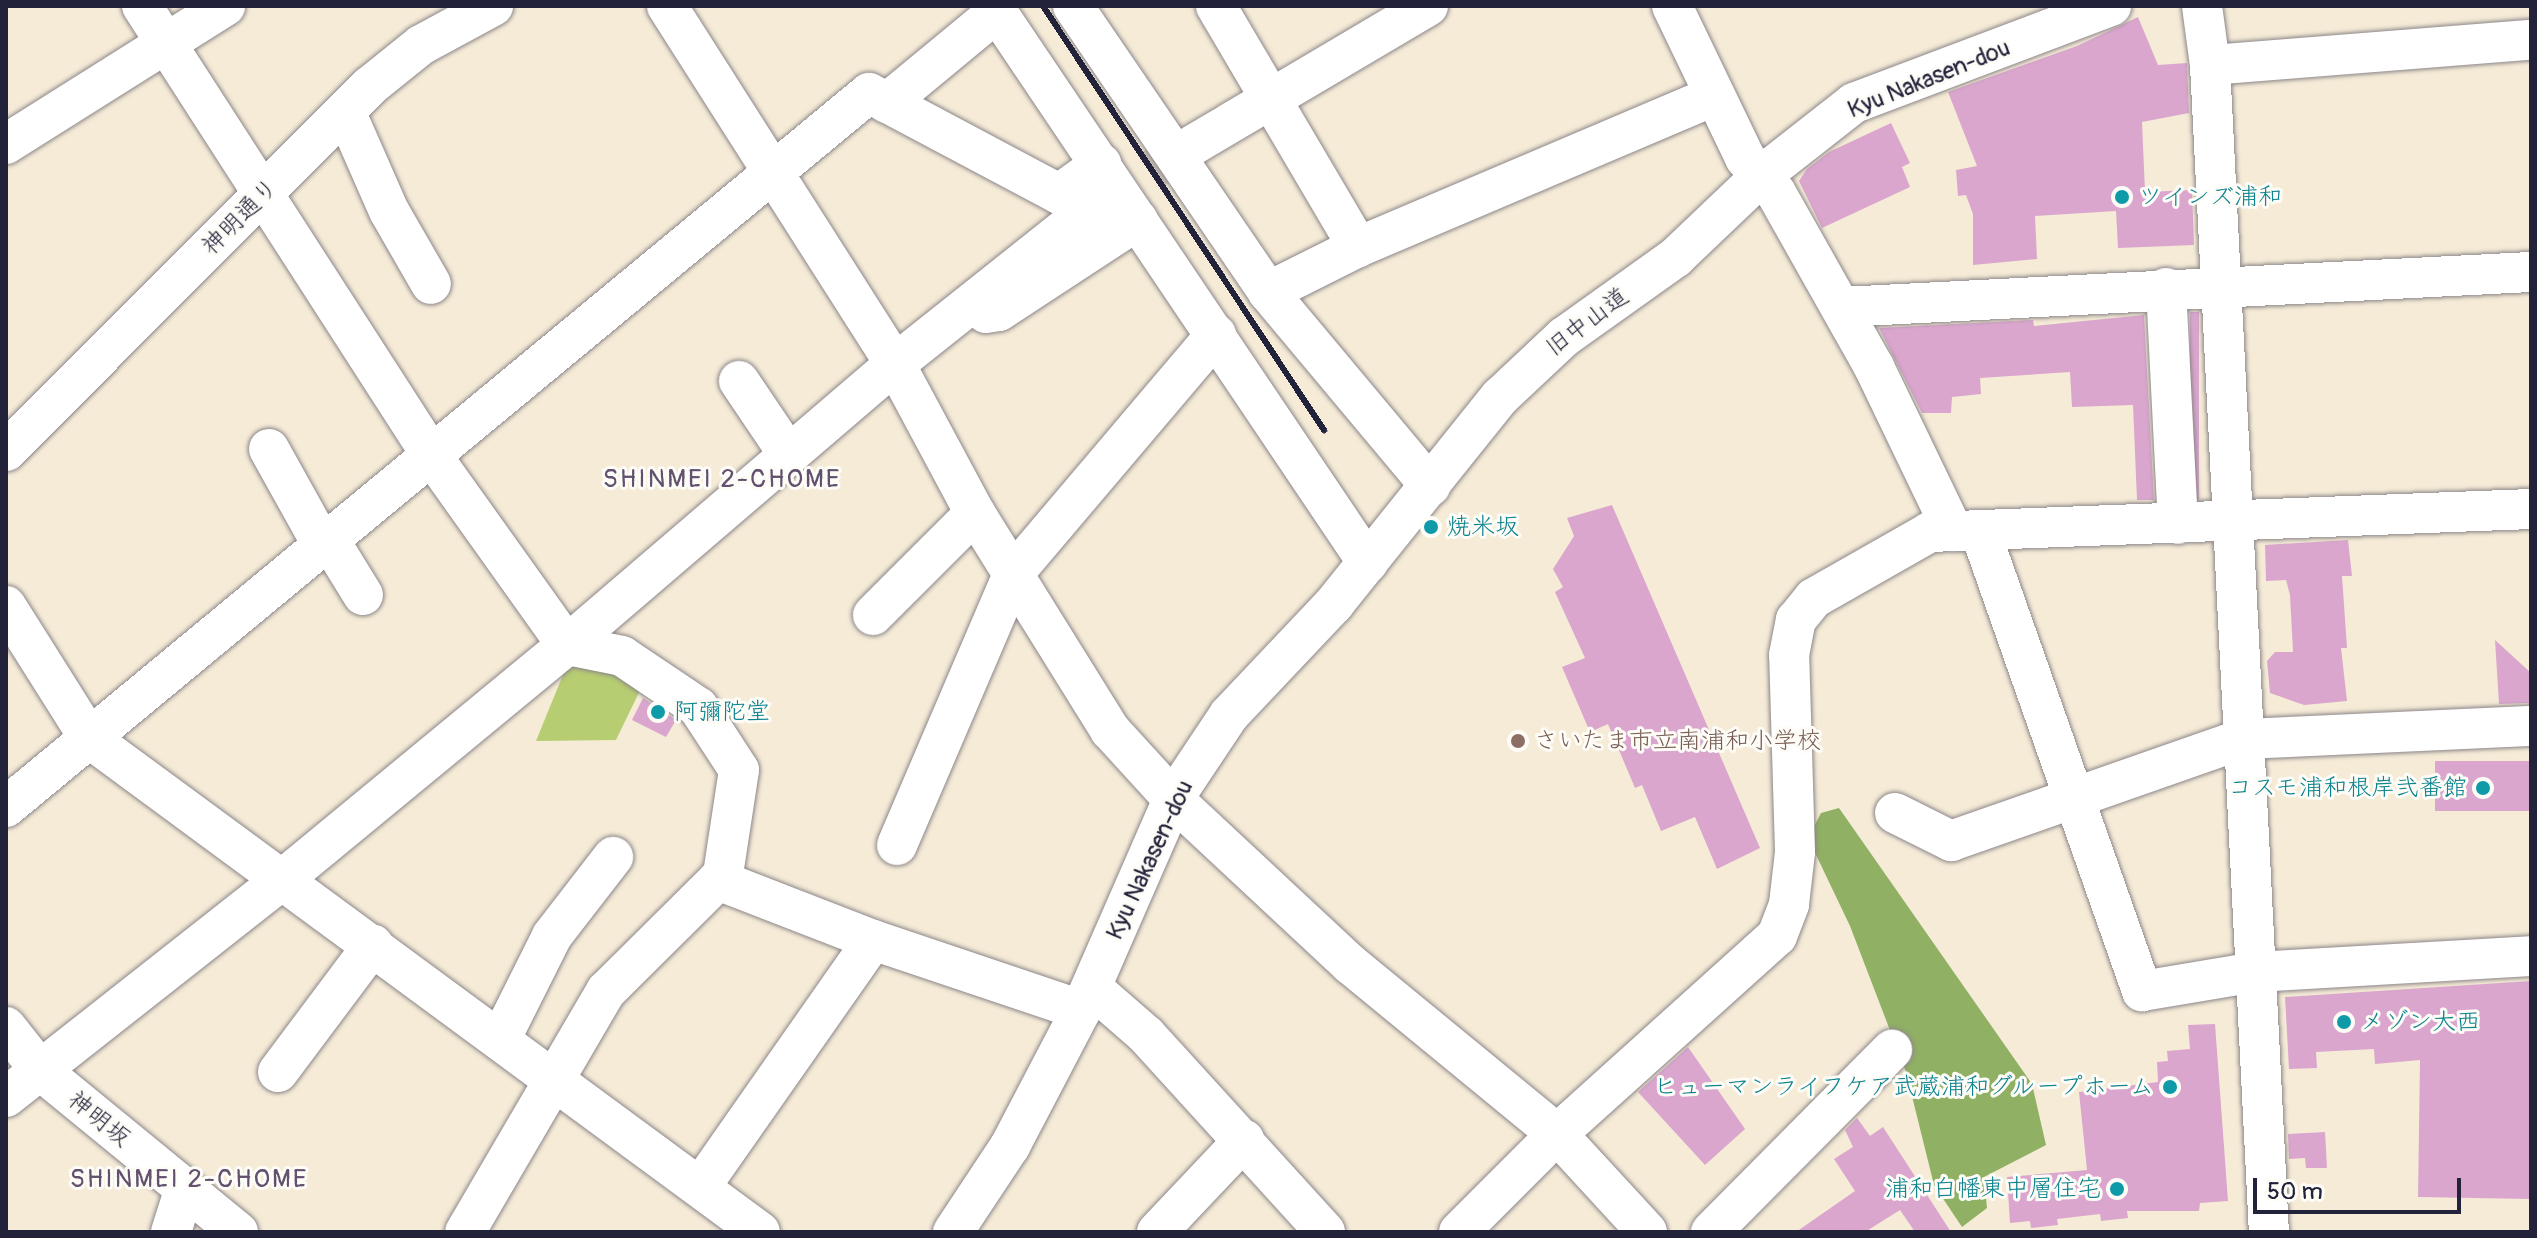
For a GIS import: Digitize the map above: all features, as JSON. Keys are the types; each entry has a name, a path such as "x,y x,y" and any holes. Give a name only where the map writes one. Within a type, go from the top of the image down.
{"street":[{"path":"142,6 262,197 432,456 567,645 622,656 698,707 739,770 718,880 606,991 465,1232"},
{"path":"6,144 225,6"},
{"name":"神明通り","path":"6,451 345,111 421,45 493,6"},
{"path":"667,6 895,364 975,513 1110,730 1173,799 1350,964 1557,1134 1647,1232"},
{"path":"1073,6 1268,292 1430,486"},
{"path":"1216,6 1358,247"},
{"path":"1193,145 1428,6"},
{"path":"1672,6 1711,97 1745,158 1761,176 1842,307 1966,531 2072,795 2142,991 2255,972 2531,956"},
{"name":"Kyu Nakasen-dou","path":"1761,176 1854,103 2111,6"},
{"path":"2202,6 2210,65 2269,1232"},
{"path":"887,103 997,12 1100,183 1138,220 1368,563"},
{"path":"2210,65 2515,29"},
{"path":"6,807 328,545 772,169 869,93 1059,194 1100,183"},
{"path":"1268,292 1358,247 1711,97"},
{"path":"345,111 389,211 431,284"},
{"name":"旧中山道","path":"1430,486 1528,369 1676,257 1761,176"},
{"path":"6,1097 283,879 567,645 970,302 1100,183"},
{"path":"970,302 988,314 999,311 1138,220"},
{"path":"1842,307 2166,288 2531,272"},
{"path":"2166,288 2178,524"},
{"path":"897,845 1013,574 1216,335"},
{"path":"739,381 789,455"},
{"path":"269,449 363,595"},
{"name":"Kyu Nakasen-dou","path":"953,1232 1010,1146 1087,999 1173,799 1229,715 1368,563 1430,486"},
{"path":"1459,1232 1557,1134 1777,936 1789,904 1795,852 1789,655 1796,620 1814,598 1930,532 2531,509"},
{"path":"873,615 975,513"},
{"path":"6,606 89,738 554,1077 760,1232"},
{"path":"1895,813 1951,841 2072,795 2243,739 2531,726"},
{"path":"501,1038 552,936 613,857"},
{"path":"718,880 873,940 1087,999 1146,1035 1325,1232"},
{"path":"701,1186 873,940"},
{"path":"278,1072 373,945"},
{"name":"神明坂","path":"6,1027 40,1070 238,1232"},
{"path":"1711,1232 1892,1050"},
{"path":"1157,1232 1244,1140"},
{"path":"171,1232 185,1188"}],"green space":[{"path":"567,665 622,670 644,682 616,740 536,741"},
{"path":"1839,808 2032,1084 2046,1145 1984,1177 1987,1208 1962,1227 1934,1185 1906,1072 1850,926 1808,838 1821,813"}],"building":[{"path":"2138,17 2158,65 2187,63 2189,113 2142,122 2145,192 2192,190 2194,245 2118,248 2116,211 2035,216 2037,259 1973,265 1973,214 1966,195 1958,196 1956,170 1977,166 1948,92 2077,46"},
{"path":"1891,123 1910,163 1902,167 1910,187 1822,228 1799,181 1807,169 1829,152"},
{"path":"2190,312 2199,312 2199,499 2190,499"},
{"path":"2144,315 2154,500 2137,500 2133,405 2072,407 2070,372 1980,378 1981,394 1952,397 1951,413 1922,413 1879,328 2033,320 2034,326"},
{"path":"1612,505 1760,848 1717,869 1695,817 1661,831 1642,785 1635,788 1608,724 1590,732 1562,667 1585,658 1555,592 1563,587 1553,569 1574,536 1567,518"},
{"path":"2348,540 2352,576 2342,576 2347,648 2341,648 2347,701 2304,705 2270,693 2267,661 2275,652 2293,652 2290,595 2286,580 2266,581 2265,545"},
{"path":"2495,640 2531,673 2531,703 2499,704"},
{"path":"643,698 676,720 666,737 632,720"},
{"name":"コスモ浦和根岸弐番館","path":"2435,761 2531,761 2531,811 2435,811"},
{"path":"2531,981 2530,1199 2418,1197 2420,1060 2375,1064 2374,1049 2316,1052 2317,1068 2289,1069 2285,997"},
{"path":"2215,1024 2228,1201 2200,1203 2199,1211 2127,1211 2128,1218 2101,1221 2100,1214 2057,1219 2058,1225 2031,1228 2030,1221 2010,1223 2007,1177 2087,1170 2079,1092 2158,1082 2157,1062 2168,1061 2167,1051 2190,1049 2188,1025"},
{"path":"1688,1047 1745,1129 1705,1165 1638,1092"},
{"path":"1857,1118 1870,1136 1883,1127 1951,1232 1915,1232 1900,1210 1865,1232 1796,1232 1855,1191 1834,1159 1853,1147 1845,1130"},
{"path":"2325,1132 2327,1168 2306,1168 2305,1158 2289,1159 2288,1134"}],"tunnel":[{"path":"1100,201 1193,145"}],"railway":[{"path":"1043,6 1324,430"}],"place":[{"name":"ツインズ浦和","path":"2122,197"},
{"name":"焼米坂","path":"1431,527"},
{"name":"阿彌陀堂","path":"658,712"},
{"name":"さいたま市立南浦和小学校","path":"1518,741"},
{"name":"コスモ浦和根岸弐番館","path":"2483,788"},
{"name":"メゾン大西","path":"2344,1022"},
{"name":"ヒューマンライフケア武蔵浦和グループホーム","path":"2170,1087"},
{"name":"浦和白幡東中層住宅","path":"2117,1189"}],"district":[{"name":"SHINMEI 2-CHOME","path":"722,480"},
{"name":"SHINMEI 2-CHOME","path":"189,1180"}]}
